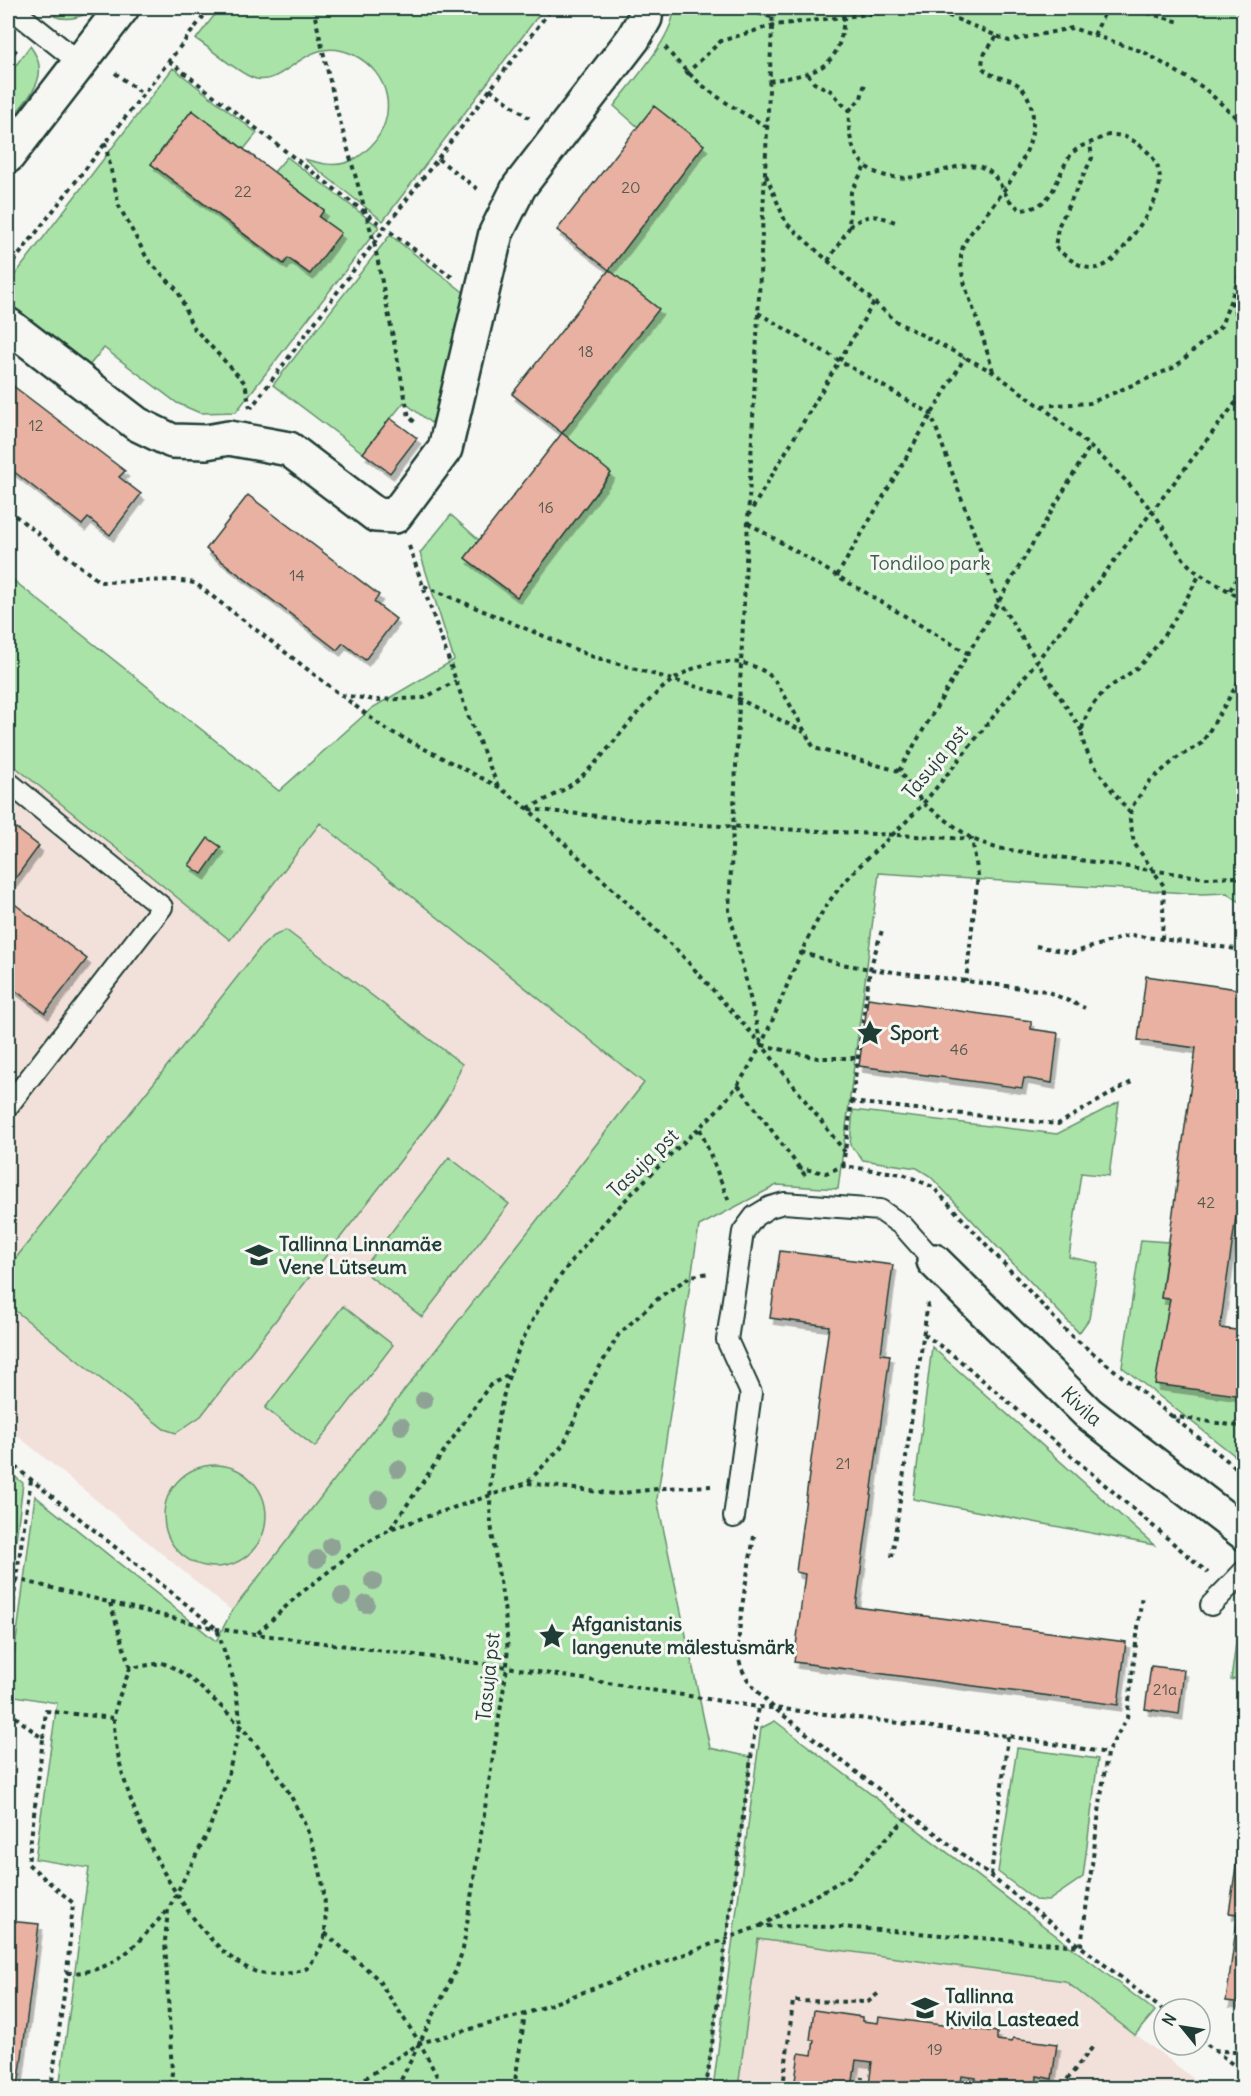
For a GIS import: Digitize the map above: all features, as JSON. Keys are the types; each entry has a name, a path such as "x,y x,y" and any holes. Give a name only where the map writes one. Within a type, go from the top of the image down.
{"street":[{"path":"8,156 122,8"},
{"path":"8,325 137,424 172,441 206,442 229,438 289,449 376,515 395,516 445,449 496,233 519,187 633,39 645,13"},
{"name":"Kivila","path":"934,1262 1088,1413 1244,1533"}],"lane":[{"path":"11,8 80,63"},
{"path":"8,782 162,907 8,1106"},
{"path":"734,1517 751,1393 727,1340 743,1232 755,1216 770,1207 784,1203 880,1210 903,1227 934,1262"},
{"path":"1210,1605 1244,1571"}],"path":[{"path":"8,269 210,8"},
{"path":"313,8 336,107 374,242 409,417 445,449"},
{"path":"229,438 552,8"},
{"path":"741,8 774,18"},
{"path":"762,1045 729,910 767,127 774,25 773,8"},
{"path":"770,81 808,74 830,62 841,42 845,8"},
{"path":"870,14 872,8"},
{"path":"1094,35 1107,8"},
{"path":"1130,8 1180,22"},
{"path":"686,74 721,41 774,25 905,10 942,13 1009,41 1072,28 1144,52 1204,88 1242,120 1244,131"},
{"path":"645,13 686,74 716,97 767,127"},
{"path":"993,372 963,280 960,256 966,240 1005,189 1026,152 1033,114 1023,89 1013,81 987,73 982,68 983,56 997,36"},
{"path":"169,61 385,228 480,297"},
{"path":"808,74 814,83 831,91 849,111"},
{"path":"865,83 861,99 849,111 848,126 853,147 864,168 877,174 898,177 920,176 962,166 979,166 995,176 1005,189 1008,198 1021,210 1033,209 1043,203 1078,147 1108,135 1129,137 1145,150 1158,168 1160,184 1156,201 1145,220 1118,257 1107,266 1078,266 1055,247 1058,227 1092,158 1090,143"},
{"path":"490,90 557,137"},
{"path":"105,143 119,206 148,260 178,291 192,326 245,382 250,409"},
{"path":"438,159 507,212"},
{"path":"849,228 851,192 864,168"},
{"path":"765,171 786,223 828,261 897,322 993,372 1102,455 1152,510 1187,563 1200,574 1230,590 1244,602"},
{"path":"828,261 849,228 862,218 876,215 898,223"},
{"path":"1040,406 1090,403 1175,367 1221,326 1238,280 1244,242"},
{"path":"1231,300 1244,334"},
{"path":"748,517 874,302"},
{"path":"758,313 931,414 999,602 1082,731 1089,755 1130,813 1134,843 1164,886 1162,939"},
{"path":"837,576 965,357"},
{"name":"Tasuja pst","path":"397,2088 456,1970 463,1948 507,1667 509,1632 491,1521 490,1496 500,1413 509,1373 533,1316 560,1276 605,1220 700,1129 738,1085 762,1045 801,952 833,897 923,803 1244,392"},
{"path":"899,771 1090,446"},
{"path":"8,510 100,582 175,580 195,583 384,728 499,787 528,808 679,952 762,1045 845,1152"},
{"path":"395,516 424,586 456,681 499,787"},
{"path":"748,523 969,654"},
{"path":"1230,590 1244,567"},
{"path":"1082,731 1091,708 1103,693 1137,668 1163,639 1200,574"},
{"path":"424,586 591,656 739,699 804,732"},
{"path":"528,808 554,796 584,775 642,710 680,673 716,662 741,662 770,675 814,748 899,771 923,803 972,838 996,848 1152,871 1206,878 1239,877"},
{"path":"1130,813 1150,781 1178,758 1202,743 1244,673"},
{"path":"340,695 376,700 424,698 456,681"},
{"path":"528,808 733,826 972,838"},
{"path":"966,981 978,874 972,838"},
{"path":"1239,877 1244,869"},
{"path":"1239,877 1244,883"},
{"path":"843,1166 870,969 883,927"},
{"path":"1036,946 1072,953 1131,935 1244,950"},
{"path":"801,952 836,963 870,969 1046,992 1085,1008"},
{"path":"762,1045 818,1058 859,1058"},
{"path":"851,1102 1058,1124 1135,1080"},
{"path":"738,1085 828,1206"},
{"path":"700,1129 743,1232"},
{"path":"798,1168 826,1173 843,1166 903,1174 933,1187 1068,1333 1244,1474"},
{"path":"892,1557 934,1262"},
{"path":"527,1483 564,1444 592,1380 619,1334 661,1296 691,1276 713,1272 736,1276"},
{"path":"924,1334 958,1359 1226,1588"},
{"path":"390,1529 489,1386 509,1373"},
{"path":"1170,1416 1244,1427"},
{"path":"8,1461 217,1629 234,1681 241,1724 216,1812 168,1910 120,1960 87,1973 67,1973"},
{"path":"8,1650 31,1480"},
{"path":"257,1634 324,1575 360,1547 390,1529 527,1483 615,1494 665,1488 738,1485"},
{"path":"734,1517 755,1527 738,1641 740,1666 750,1684 774,1708 1152,2002"},
{"path":"8,1578 217,1629 507,1667 758,1707 1008,1736 1107,1753"},
{"path":"1081,1946 1107,1753 1127,1718 1142,1594"},
{"path":"110,1603 130,1668 114,1718 117,1748 126,1785 176,1895 211,1941 235,1961 256,1972 276,1975 308,1968 319,1951 325,1933 323,1889 312,1846 278,1774 241,1724 179,1669 162,1663 130,1668"},
{"path":"705,2088 758,1707"},
{"path":"8,1711 43,1739"},
{"path":"51,2088 67,1973 73,1903 28,1864 46,1712 114,1718"},
{"path":"991,1876 1008,1736"},
{"path":"350,2088 420,2043 525,2014 760,1926 850,1876 910,1814"},
{"path":"168,1910 165,1941 172,2073 169,2088"},
{"path":"760,1926 841,1927 1081,1946"},
{"path":"325,1933 377,1978 420,2043 443,2088"},
{"path":"783,2088 794,2001 868,2002 881,1991"},
{"path":"514,2088 525,2014"},
{"path":"1065,2088 1066,2081 1095,2044"},
{"path":"1214,2050 1244,2053"},
{"path":"1214,2050 1244,2073"},
{"path":"861,2088 862,2076"}],"shaded area":[{"name":"Tallinna Linnamäe Vene Lütseum","path":"8,576 644,1083 232,1611 8,1428"},
{"name":"Tallinna Kivila Lasteaed","path":"758,1939 1066,1981 1152,2047 1152,2057 1165,2057 1206,2088 738,2088"}],"green space":[{"path":"61,8 97,8 76,17 54,16"},
{"path":"220,8 506,8 511,11 514,8 544,8 383,221 304,159 324,164 339,164 356,159 371,146 380,134 387,109 383,84 376,73 354,55 337,50 322,50 309,55 276,76 265,79 253,78 232,66 196,39"},
{"name":"Tondiloo park","path":"674,8 1243,8 1243,904 1227,893 1202,894 879,873 838,1189 777,1185 699,1226 657,1499 710,1748 751,1757 706,2088 59,2088 89,1868 35,1859 57,1703 9,1695 35,1496 216,1641 232,1611 644,1083 320,823 230,940 8,761 8,576 279,791 372,708 454,660 420,553 451,515 479,540 465,558 517,597 611,473 562,433 658,309 609,270 704,145 654,107 638,127 614,106 660,45 672,20"},
{"path":"30,46 37,57 39,77 30,96 8,123 8,76"},
{"path":"173,68 257,133 244,149 192,110 151,164 283,264 288,258 309,274 340,233 319,217 324,210 274,172 287,157 379,227 236,412 200,413 177,403 104,348 87,368 8,308 8,284"},
{"path":"390,235 466,294 443,405 431,423 404,402 363,453 273,385"},
{"path":"286,930 462,1064 450,1094 436,1115 201,1416 176,1433 164,1429 8,1305 8,1268 260,948 272,937"},
{"path":"1119,1102 1109,1176 1081,1173 1069,1257 1098,1263 1089,1319 1079,1333 930,1176 917,1168 863,1160 850,1145 853,1110 1057,1134"},
{"path":"449,1157 509,1204 422,1317 362,1270"},
{"path":"1141,1240 1168,1242 1161,1298 1170,1299 1243,1396 1243,1462 1122,1367"},
{"path":"343,1306 393,1345 315,1447 265,1408"},
{"path":"932,1347 1154,1545 913,1499"},
{"path":"215,1465 235,1468 244,1473 258,1487 263,1496 266,1516 263,1536 258,1545 244,1559 235,1564 215,1567 195,1564 186,1559 172,1545 167,1536 164,1516 167,1496 172,1487 186,1473 195,1468"},
{"path":"8,1471 23,1483 12,1573 8,1573"},
{"path":"1243,1620 1243,1676 1231,1680 1239,1621"},
{"path":"775,1721 1152,2009 1152,2015 1135,2035 1065,1981 758,1939 738,2088 713,2088 761,1728"},
{"path":"1017,1748 1098,1759 1083,1877 1048,1901 1035,1900 998,1872"}],"building":[{"path":"654,106 704,145 609,270 557,230"},
{"path":"192,110 324,210 319,217 341,233 310,274 288,258 284,264 151,164"},
{"path":"609,270 659,309 562,433 512,394"},
{"path":"8,382 125,471 119,477 141,494 110,535 88,518 82,525 8,467"},
{"path":"390,418 417,438 390,473 363,453"},
{"path":"562,433 611,473 517,597 465,558"},
{"path":"248,495 379,595 374,602 396,619 365,660 343,643 337,650 206,549"},
{"path":"8,822 39,846 9,887 8,885"},
{"path":"208,838 221,847 202,874 189,865"},
{"path":"8,899 87,959 45,1013 8,985"},
{"path":"1146,976 1244,990 1244,1161 1220,1328 1244,1331 1244,1396 1155,1384 1170,1299 1161,1298 1196,1048 1138,1040"},
{"path":"868,998 1031,1021 1031,1029 1058,1033 1052,1083 1024,1078 1022,1088 859,1066"},
{"path":"780,1251 893,1265 881,1354 890,1355 856,1607 1126,1642 1118,1705 794,1662 805,1574 796,1572 829,1326 770,1318"},
{"path":"1151,1666 1184,1670 1179,1714 1145,1709"},
{"path":"8,1760 12,1761 8,1797"},
{"path":"1244,1812 1244,2003 1226,2001 1238,1914 1229,1913"},
{"path":"8,1921 39,1924 18,2088 8,2088"},
{"path":"814,2010 862,2017 862,2021 878,2023 879,2017 997,2032 997,2040 1012,2042 1013,2038 1057,2044 1052,2079 1037,2076 1036,2088 974,2088 976,2078 962,2076 960,2088 894,2088 869,2085 872,2062 856,2060 852,2088 794,2088 799,2053 812,2055 814,2040 810,2040"}],"place":[{"name":"Sport","path":"870,1033"},
{"name":"Tallinna Linnamäe Vene Lütseum","path":"259,1255"},
{"name":"Afganistanis langenute mälestusmärk","path":"552,1636"},
{"name":"Tallinna Kivila Lasteaed","path":"925,2008"}]}
